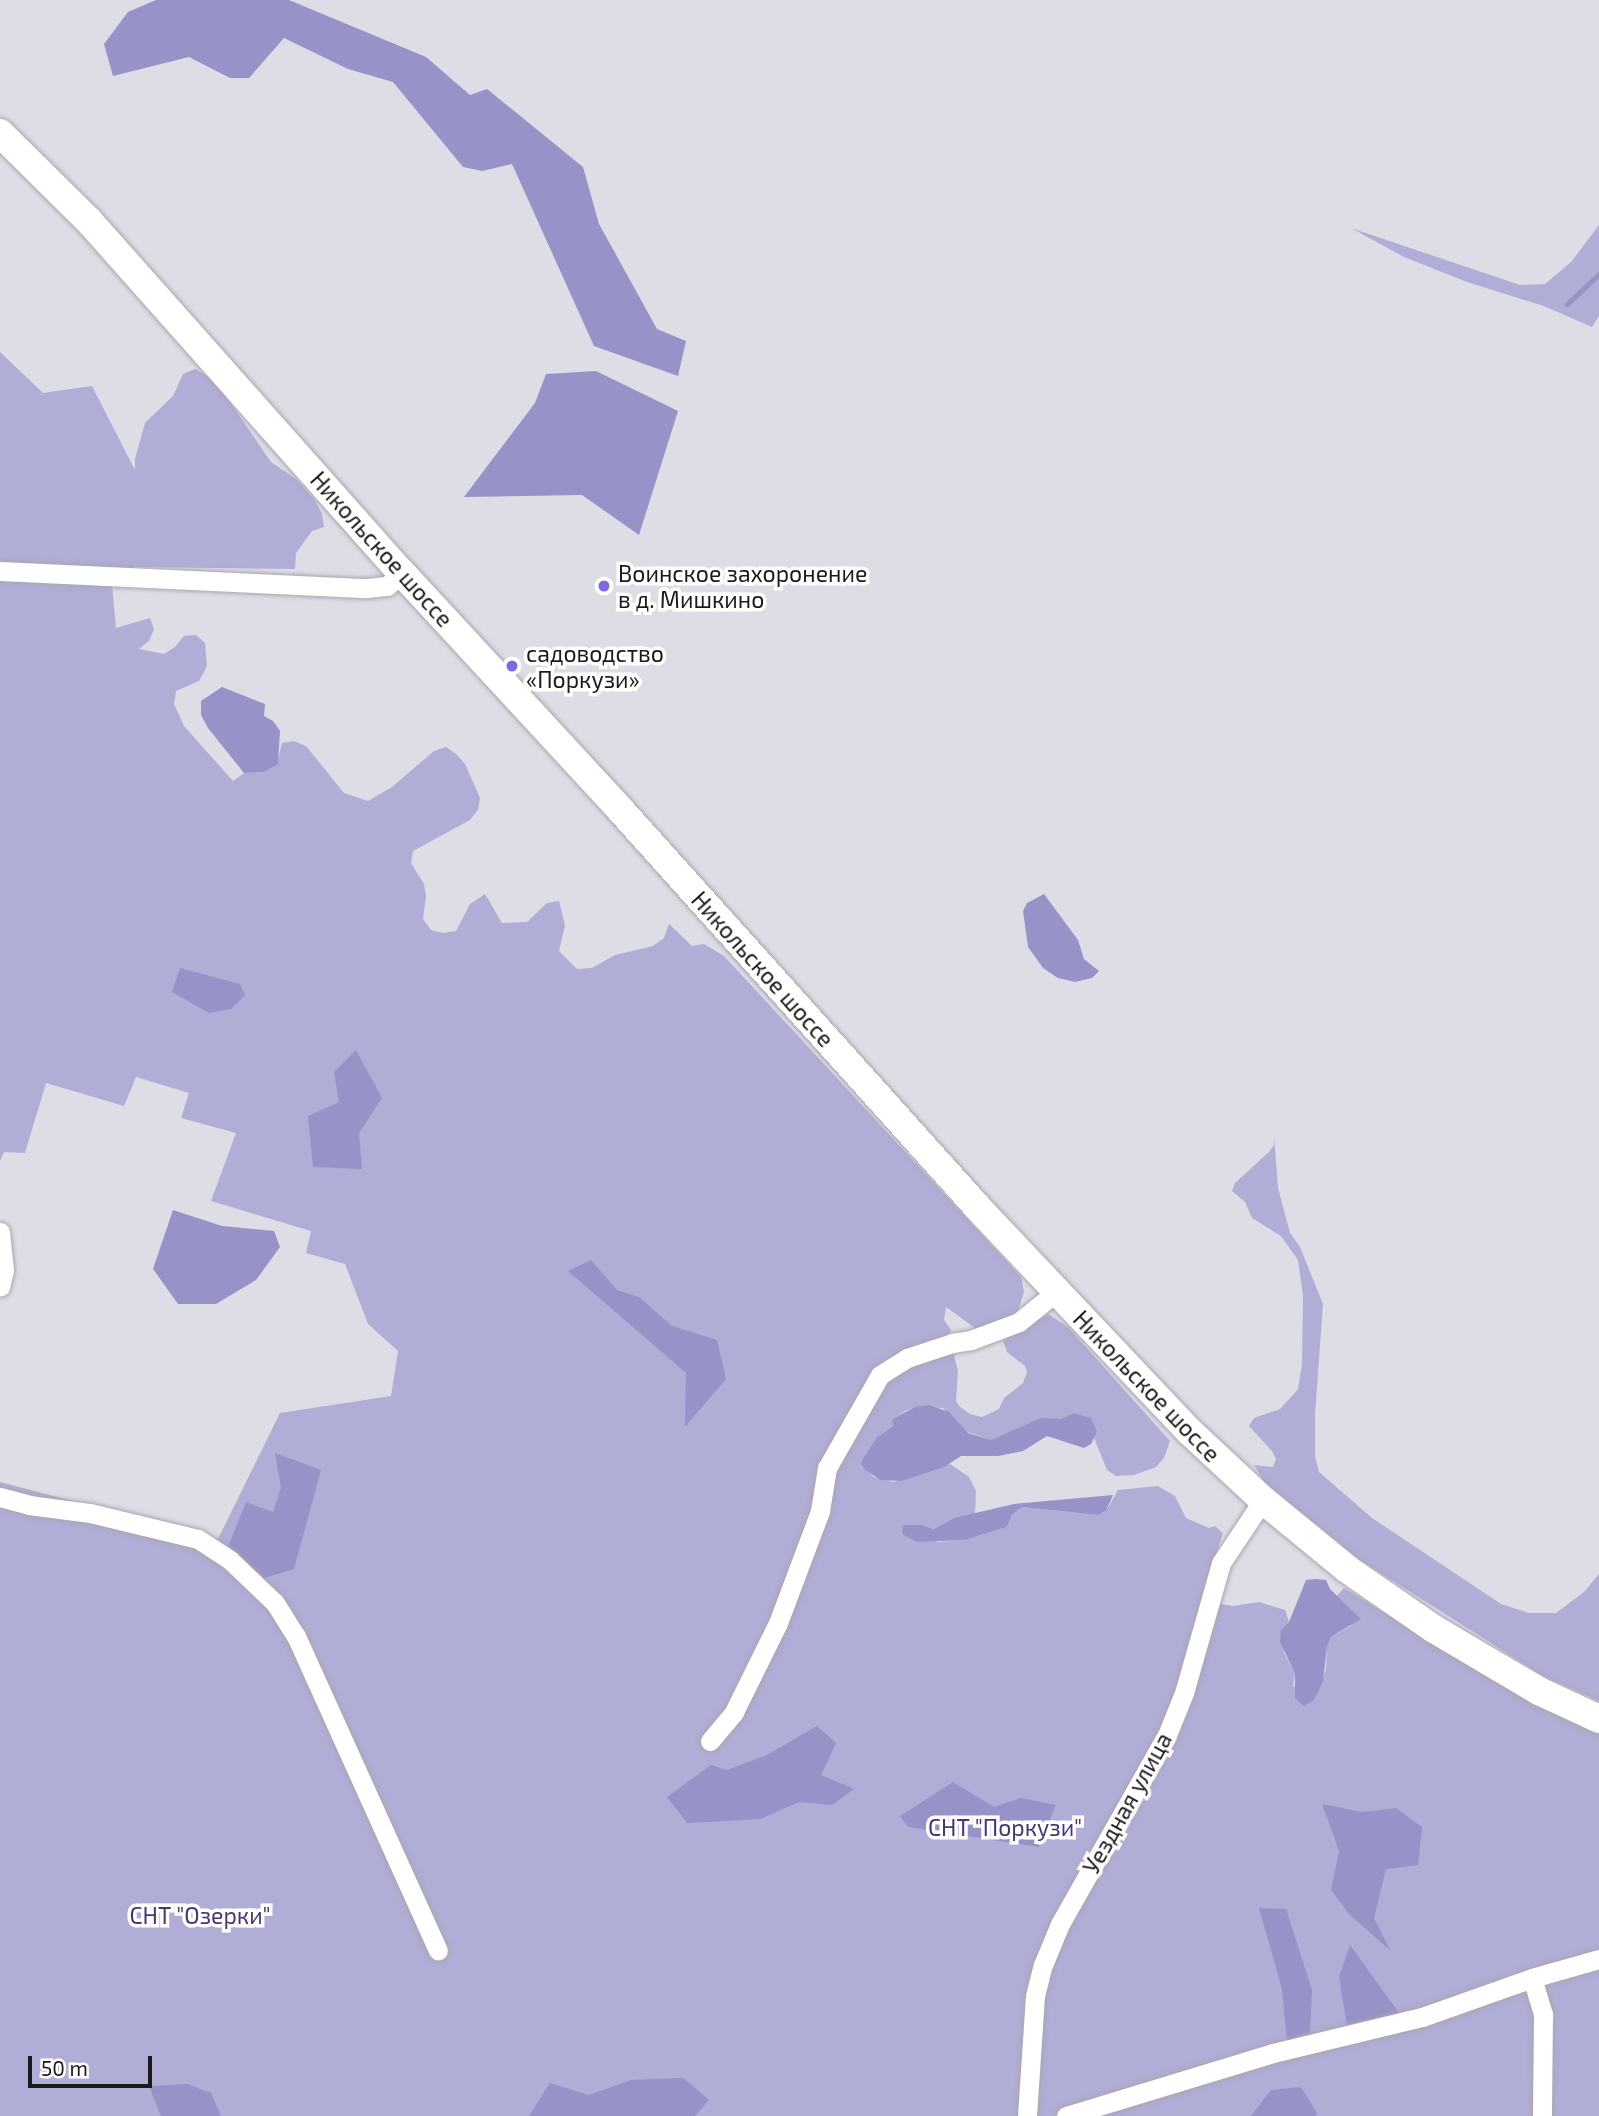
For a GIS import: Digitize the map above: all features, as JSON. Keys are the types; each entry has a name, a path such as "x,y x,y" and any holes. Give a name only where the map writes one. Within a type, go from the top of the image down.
{"main road":[{"name":"Никольское шоссе","path":"0,133 89,221 402,573 609,796 1130,1373 1263,1500 1347,1569 1434,1629 1539,1691 1599,1718"}],"street":[{"path":"0,570 367,589 387,586 402,573"},
{"path":"0,1232 4,1270 0,1287"},
{"path":"710,1741 734,1712 778,1623 820,1511 827,1468 880,1376 907,1358 952,1343 971,1340 1019,1322 1056,1292"},
{"path":"0,1497 29,1505 90,1513 198,1539 230,1560 275,1604 296,1636 438,1950"},
{"name":"Уездная улица","path":"1027,2116 1035,1996 1043,1965 1060,1924 1167,1735 1184,1693 1221,1563 1263,1500"},
{"path":"1066,2116 1117,2108 1272,2053 1422,2017 1532,1978 1599,1959"},
{"path":"1532,1978 1543,2015 1542,2116"}],"green space":[{"path":"1599,225 1599,316 1592,327 1544,306 1467,282 1404,257 1351,228 1520,285 1545,284 1571,262"},
{"path":"0,352 43,393 92,386 135,470 135,459 145,423 173,396 183,374 195,369 211,378 221,389 271,462 296,479 315,500 322,514 324,527 312,531 296,553 295,569 134,567 112,585 116,628 150,618 154,629 149,641 139,649 164,654 175,647 184,636 196,635 205,643 207,666 199,681 176,691 174,704 184,726 233,781 244,773 264,772 277,764 282,743 294,741 306,746 344,793 368,801 392,787 434,751 446,747 456,754 465,764 480,798 478,810 470,820 413,851 411,863 424,884 426,896 423,919 431,930 443,933 456,931 470,904 485,894 502,923 527,922 547,903 559,901 565,926 559,951 577,969 592,968 615,955 653,946 664,938 669,924 692,946 704,944 724,956 1021,1277 1024,1292 1018,1311 989,1327 975,1328 946,1307 944,1320 951,1330 949,1336 958,1371 956,1401 960,1407 970,1414 982,1417 999,1409 1004,1398 1023,1383 1027,1372 1025,1366 1007,1352 1003,1341 1048,1314 1068,1327 1170,1441 1164,1458 1156,1467 1134,1475 1116,1476 1107,1470 1094,1438 1097,1432 1073,1413 1061,1419 1031,1423 991,1440 962,1430 943,1408 915,1407 905,1411 892,1419 893,1426 877,1437 861,1466 874,1477 894,1482 950,1464 969,1477 976,1491 975,1516 954,1518 934,1529 922,1525 937,1542 965,1540 1007,1527 1012,1515 1022,1507 1098,1515 1106,1511 1118,1490 1158,1486 1175,1496 1186,1518 1209,1528 1215,1526 1223,1533 1201,1601 1233,1606 1259,1602 1285,1610 1289,1622 1282,1630 1284,1653 1295,1674 1293,1686 1314,1700 1326,1670 1327,1647 1331,1637 1351,1626 1353,1611 1337,1596 1344,1588 1536,1706 1599,1732 1599,2116 0,2116 0,1482 218,1539 280,1413 391,1396 398,1351 368,1324 345,1264 306,1253 311,1231 211,1201 236,1133 181,1118 189,1093 136,1077 124,1106 46,1083 25,1153 4,1152 0,1161"},
{"path":"1274,1136 1278,1188 1290,1233 1300,1247 1323,1304 1315,1415 1315,1456 1319,1472 1372,1518 1501,1604 1529,1613 1556,1613 1584,1592 1599,1574 1599,1701 1543,1676 1360,1560 1265,1483 1254,1465 1273,1467 1276,1459 1249,1426 1254,1418 1280,1409 1298,1389 1302,1364 1303,1295 1298,1260 1281,1236 1252,1218 1245,1202 1232,1191 1235,1183 1269,1152 1274,1145"}],"shaded area":[{"path":"156,0 289,0 426,57 470,95 487,89 583,167 599,224 657,329 686,341 678,376 594,346 512,164 482,171 463,167 393,82 348,69 284,38 249,78 230,78 189,57 113,76 104,44 128,12"},
{"path":"596,371 678,411 639,535 582,495 464,497 535,403 546,374"},
{"path":"222,687 265,704 264,716 273,721 280,731 278,764 264,772 244,773 208,728 201,715 201,701"},
{"path":"1044,894 1078,940 1084,959 1099,971 1092,978 1075,982 1058,978 1043,968 1028,947 1023,911 1027,903"},
{"path":"180,968 240,984 245,995 231,1009 209,1013 172,992"},
{"path":"356,1050 382,1098 359,1133 362,1169 313,1167 308,1116 339,1102 334,1072"},
{"path":"173,1210 222,1226 274,1231 280,1247 256,1280 216,1304 178,1304 153,1269"},
{"path":"591,1260 617,1290 639,1297 672,1326 717,1340 726,1379 685,1427 686,1373 568,1271"},
{"path":"929,1405 949,1412 968,1433 991,1440 1041,1418 1061,1419 1073,1413 1091,1418 1097,1432 1091,1444 1084,1448 1047,1436 1023,1451 998,1456 961,1456 944,1467 901,1481 881,1480 865,1470 861,1465 863,1459 877,1437 893,1426 892,1419 915,1407"},
{"path":"275,1453 321,1470 294,1569 258,1580 228,1547 246,1502 273,1512 281,1488"},
{"path":"1113,1495 1106,1511 1098,1515 1022,1507 1012,1515 1007,1527 965,1540 917,1542 902,1534 903,1525 922,1525 934,1529 954,1518 1014,1504"},
{"path":"1306,1580 1326,1580 1330,1589 1361,1619 1331,1637 1327,1647 1323,1681 1314,1700 1304,1706 1295,1698 1295,1674 1280,1642 1281,1630 1289,1622"},
{"path":"817,1726 836,1743 821,1775 854,1789 832,1805 799,1802 760,1819 687,1823 667,1797 711,1765 727,1770 765,1756"},
{"path":"953,1782 994,1807 1020,1798 1056,1805 1039,1847 908,1827 900,1816"},
{"path":"1322,1804 1362,1812 1396,1808 1422,1827 1418,1865 1386,1869 1374,1918 1390,1950 1349,1914 1331,1890 1339,1851"},
{"path":"1259,1908 1286,1909 1312,1990 1310,2032 1287,2042 1282,1989"},
{"path":"1350,1945 1399,2013 1347,2025 1339,1977"},
{"path":"683,2078 709,2100 695,2116 529,2116 550,2083 589,2095 631,2080"},
{"path":"187,2084 211,2093 221,2116 161,2116 149,2086"},
{"path":"1301,2087 1317,2113 1315,2116 1251,2116 1271,2090"}],"waterway":[{"path":"1567,304 1599,274"}],"place":[{"name":"Воинское захоронение в д. Мишкино","path":"604,586"},
{"name":"садоводство «Поркузи»","path":"512,666"}],"park label":[{"name":"СНТ \"Поркузи\"","path":"1005,1827"},
{"name":"СНТ \"Озерки\"","path":"200,1915"}]}
